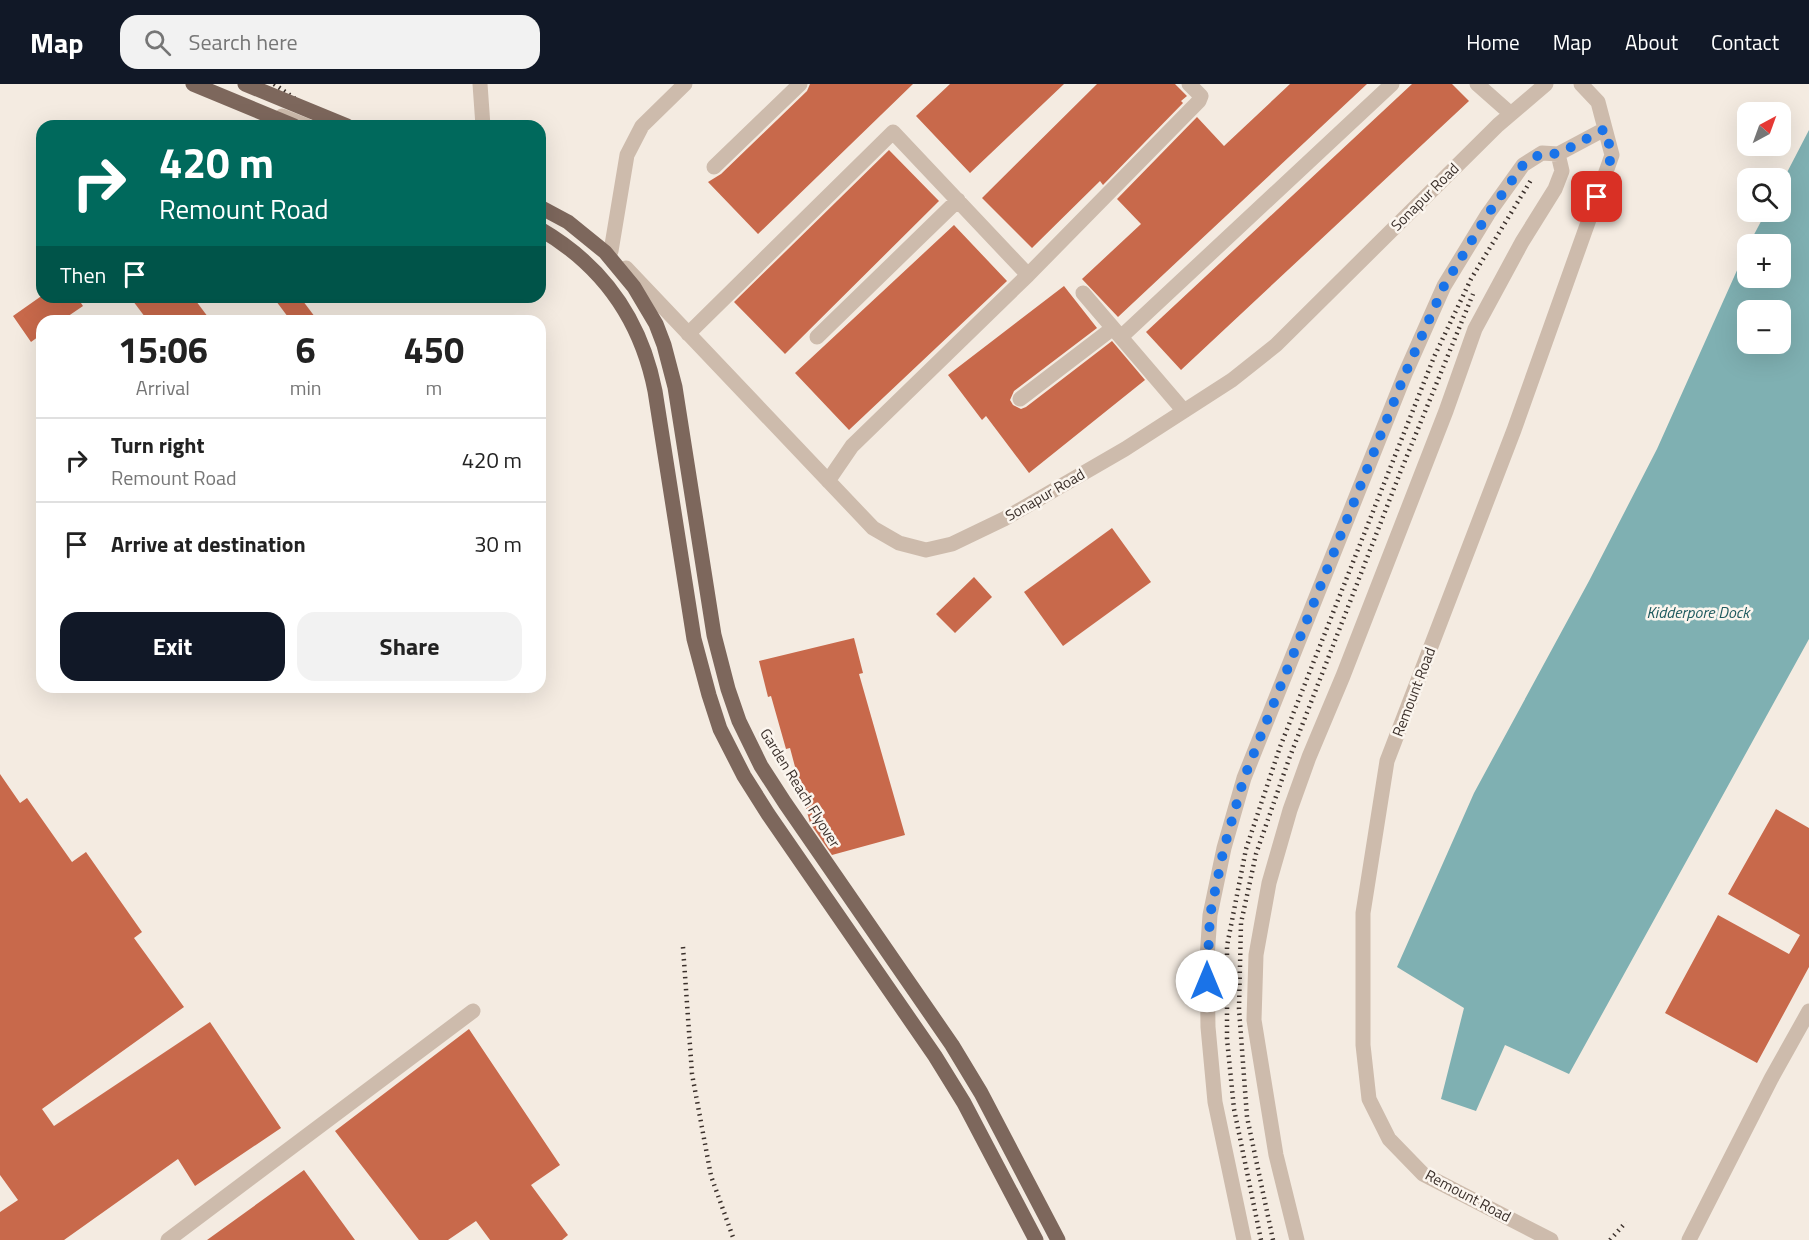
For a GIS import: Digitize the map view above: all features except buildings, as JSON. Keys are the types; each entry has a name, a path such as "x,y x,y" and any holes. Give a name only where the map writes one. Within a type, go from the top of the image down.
{"main road":[{"path":"193,84 280,120"},
{"path":"245,84 332,120"},
{"name":"Garden Reach Flyover","path":"546,210 587,236 621,269 646,305 664,345 675,387 714,635 739,721 761,766 952,1045 976,1084 1058,1240"},
{"path":"546,233 575,252 606,282 628,315 645,351 655,390 694,639 720,729 744,776 768,814 964,1103 1036,1240"}],"street":[{"path":"207,84 293,120"},
{"path":"480,84 483,120"},
{"path":"611,251 627,155 642,126 685,84"},
{"path":"714,167 800,84"},
{"path":"828,481 852,446 1028,275 1199,101 1201,96 1189,84"},
{"path":"1020,399 1117,333 1392,84"},
{"path":"1477,84 1511,114"},
{"name":"Sonapur Road","path":"546,217 571,227 611,251 873,528 899,543 926,550 952,544 1004,519 1125,449 1232,380 1276,345 1511,114 1546,84"},
{"name":"Remount Road","path":"1551,1240 1423,1174 1389,1139 1369,1099 1363,1045 1363,913 1387,761 1514,430 1612,155 1598,102 1581,84"},
{"path":"1244,1240 1215,1102 1208,1027 1207,958 1210,915 1224,848 1249,767 1405,374 1444,286 1488,214 1523,165 1542,153 1558,154 1605,129"},
{"path":"688,334 893,132 1028,275"},
{"path":"1297,1240 1276,1155 1254,1020 1256,955 1269,883 1290,810 1309,757 1438,433 1475,329 1522,242 1555,189 1562,171 1558,154"},
{"path":"817,337 958,201"},
{"path":"1083,293 1184,411"},
{"path":"168,1240 474,1011"},
{"path":"1689,1240 1766,1089 1809,1011"}],"water":[{"name":"Kidderpore Dock","path":"1809,130 1809,639 1569,1074 1505,1045 1476,1111 1441,1099 1464,1008 1397,967 1474,793 1589,581 1657,449 1737,270 1737,288 1791,288 1791,234 1754,234 1761,222 1791,222 1789,168"}],"railway":[{"path":"274,84 325,120"},
{"path":"1261,1240 1234,1109 1227,1039 1227,946 1246,849 1280,747 1434,357 1471,279 1531,180"},
{"path":"1273,1240 1247,1117 1239,1009 1241,923 1256,854 1289,759 1400,473 1473,294"},
{"path":"683,947 692,1074 711,1176 734,1240"},
{"path":"1610,1240 1626,1222"}],"route":[{"path":"1207,981 1210,915 1224,848 1244,778 1405,374 1444,286 1488,214 1523,165 1542,153 1558,154 1605,129 1612,155 1597,197"}]}
